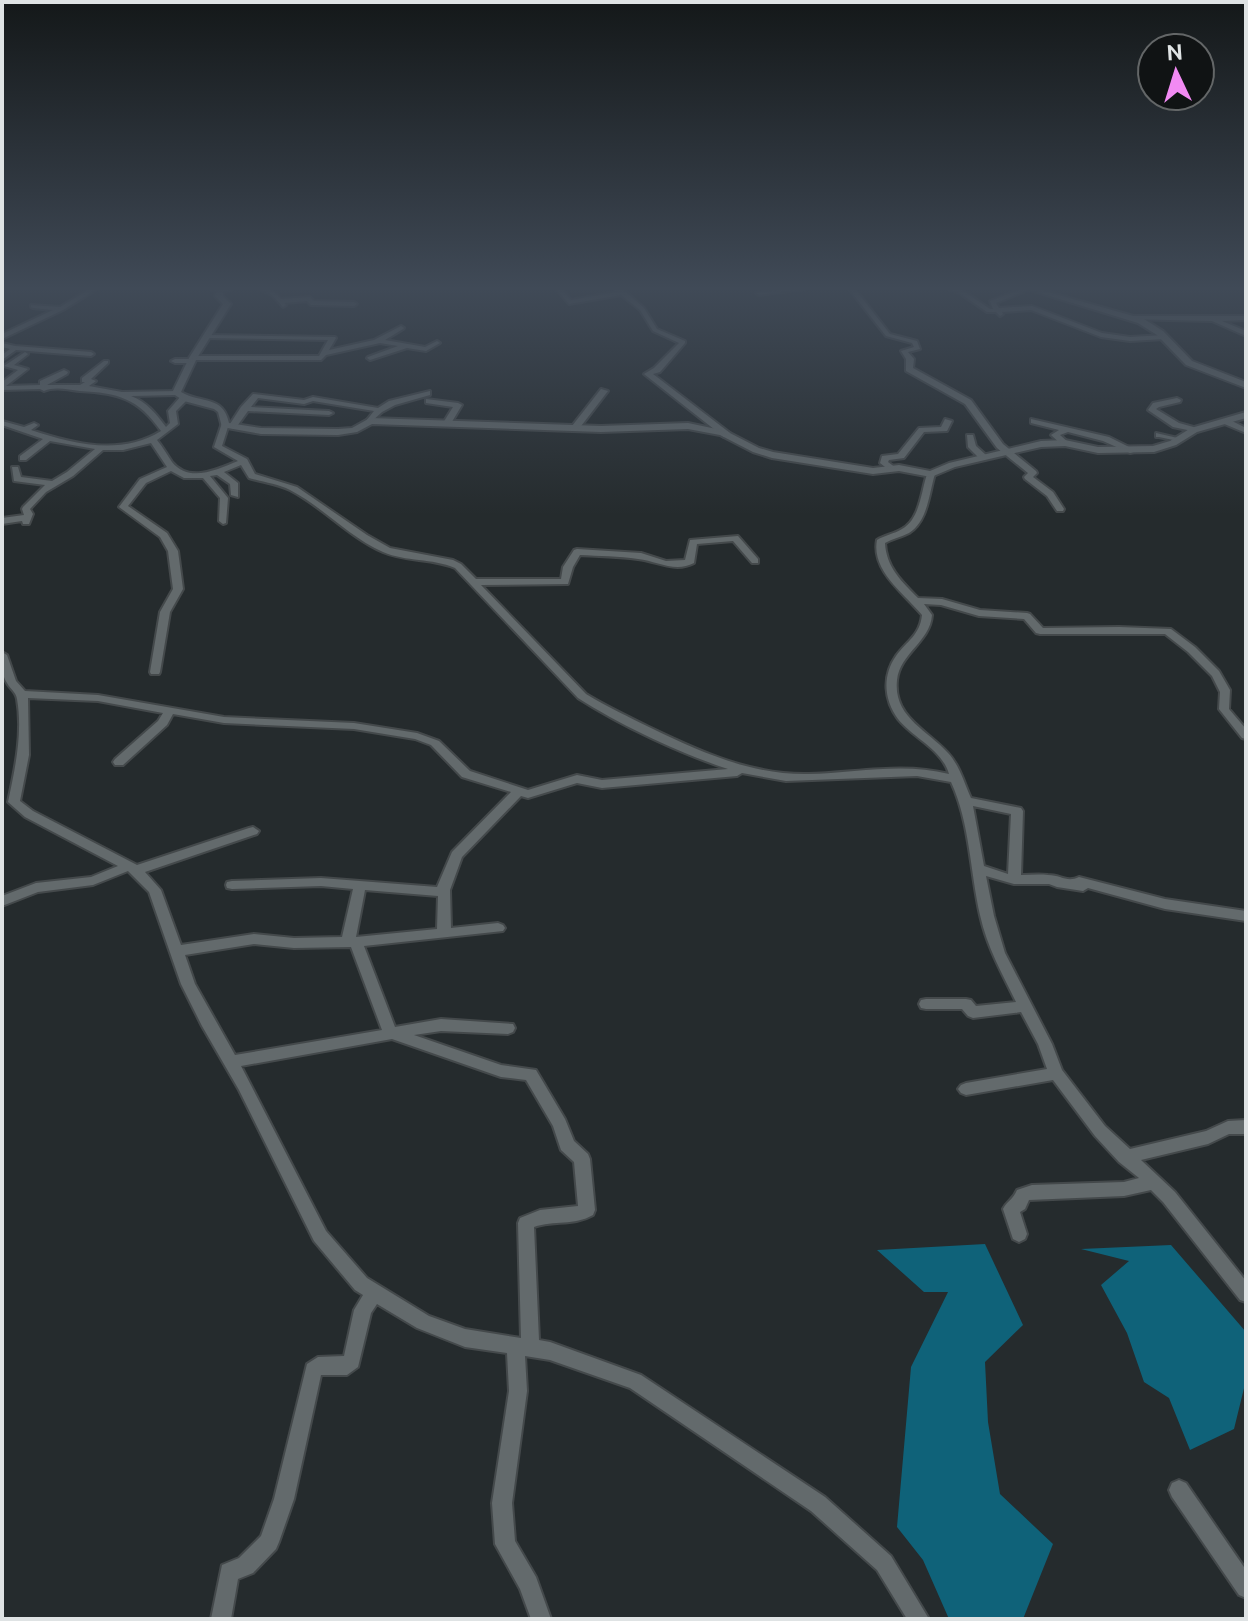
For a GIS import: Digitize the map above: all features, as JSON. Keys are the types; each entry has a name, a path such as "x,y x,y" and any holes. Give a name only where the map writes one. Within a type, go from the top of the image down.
{"street":[{"path":"2,386 24,369 7,365"},
{"path":"79,389 92,381 85,380 103,365"},
{"path":"2,423 49,438 102,447 133,448 154,442 174,424 172,411 190,365"},
{"path":"662,365 648,374 727,435 756,450 873,471 892,468 931,474 1006,451 1065,443 1098,450 1133,451 1166,446 1194,430 1246,415"},
{"path":"909,365 909,369 968,402 1006,451 1033,473 1028,477 1050,495 1060,509"},
{"path":"1196,365 1246,385"},
{"path":"44,389 43,383 64,372"},
{"path":"1204,376 1215,373"},
{"path":"2,386 113,390 153,413 165,432"},
{"path":"575,428 604,391"},
{"path":"124,394 180,396 215,405 222,411 228,426"},
{"path":"379,410 336,402 256,396 228,426 218,447 244,461 252,476 299,492 353,532 383,548 400,555 450,562 462,568 490,603 582,696 712,760 744,772"},
{"path":"228,426 316,433 350,431 370,421 379,410 392,403 428,397 458,405 447,423"},
{"path":"1177,400 1156,405 1152,410 1178,426 1194,430"},
{"path":"316,433 336,402"},
{"path":"244,409 329,413"},
{"path":"370,421 575,428 688,426 727,435"},
{"path":"892,468 884,463 885,458 901,456 922,430 944,429 948,421"},
{"path":"1034,421 1106,439 1133,451"},
{"path":"1225,421 1246,431"},
{"path":"25,430 34,425"},
{"path":"1065,429 1055,435 1065,443"},
{"path":"1159,435 1178,439"},
{"path":"970,437 972,447 983,457"},
{"path":"23,458 49,438"},
{"path":"154,442 173,467 185,476 222,471 244,461"},
{"path":"2,521 27,520 28,507 52,484 70,474 102,447"},
{"path":"155,672 165,612 178,589 173,551 164,535 123,507 143,481 173,467"},
{"path":"15,469 17,479 52,484"},
{"path":"222,471 234,483 235,495"},
{"path":"204,474 224,498 223,521"},
{"path":"931,474 920,512 912,527 880,542 879,550 893,577 927,615 927,626 896,660 891,682 893,699 902,719 946,759 966,801 987,916 998,953 1056,1073 1075,1102 1203,1237 1246,1294"},
{"path":"474,582 565,582 568,567 577,552 641,556 667,564 690,563 689,552 693,542 728,538 735,538 755,561"},
{"path":"914,601 942,602 979,613 1027,616 1040,631 1115,628 1139,632 1166,630 1202,658 1213,672 1225,691 1223,704 1246,736"},
{"path":"2,655 13,692 23,755 14,802 29,814 145,877 161,901 188,984 320,1236 361,1284 423,1322 465,1338 550,1351 635,1381 818,1504 884,1563 919,1619"},
{"path":"13,692 98,698 224,720 354,726 424,738 435,743 466,774 518,792 537,793 577,779 604,784 744,772 794,778 929,774 956,779"},
{"path":"119,762 163,723 170,710"},
{"path":"444,933 444,890 456,855 518,792"},
{"path":"966,801 1017,811 1014,880"},
{"path":"2,901 36,888 93,881 253,831"},
{"path":"978,869 1014,880 1052,879 1057,883 1083,886 1079,881 1165,904 1246,916"},
{"path":"232,885 311,881 435,893 444,890"},
{"path":"360,885 352,942 390,1033 501,1071 531,1074 560,1124 567,1145 582,1159 587,1210 579,1215 535,1218 526,1223 523,1347 502,1503 505,1544 529,1584 541,1619"},
{"path":"176,951 261,939 297,943 352,942 498,928"},
{"path":"926,1004 966,1004 973,1012 1026,1006"},
{"path":"231,1062 441,1025 508,1028"},
{"path":"966,1089 1056,1073"},
{"path":"1125,1157 1208,1137 1228,1128 1246,1127"},
{"path":"1019,1234 1011,1209 1027,1193 1089,1188 1124,1189 1154,1182"},
{"path":"221,1619 229,1572 248,1565 269,1542 284,1499 313,1370 318,1366 347,1366 352,1361 363,1310 375,1292"},
{"path":"1179,1490 1246,1588"}],"shaded area":[{"path":"985,1244 1023,1325 985,1362 988,1422 1000,1494 1053,1544 1023,1619 949,1619 923,1560 897,1527 911,1367 948,1292 924,1292 877,1250"},
{"path":"1171,1245 1246,1332 1246,1380 1234,1429 1190,1450 1169,1398 1144,1382 1127,1333 1101,1285 1129,1261 1081,1249"}]}
